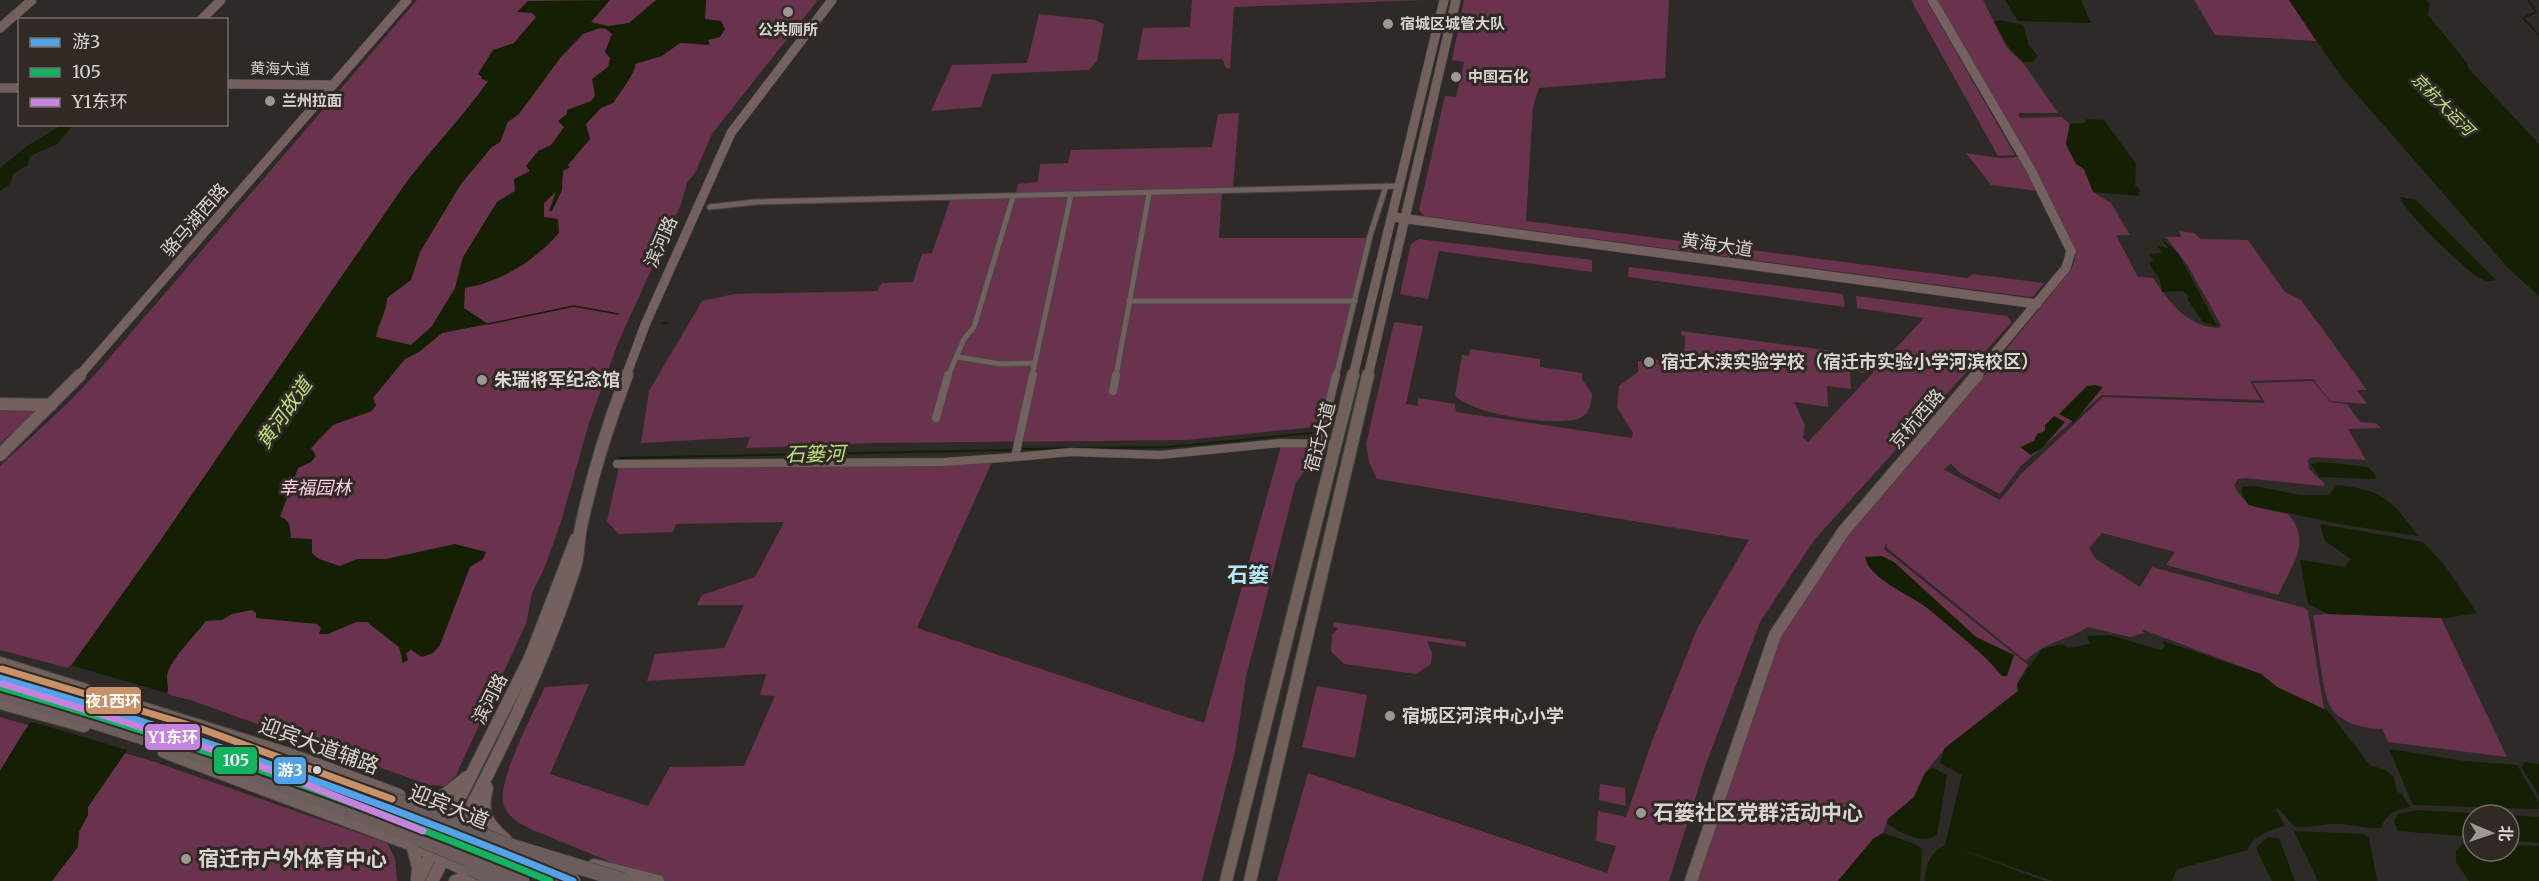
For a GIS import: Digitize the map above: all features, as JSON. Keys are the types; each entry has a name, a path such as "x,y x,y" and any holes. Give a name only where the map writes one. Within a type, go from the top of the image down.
{"highway":[{"path":"0,669 48,682 105,707"},
{"name":"迎宾大道","path":"0,678 211,740 327,781 573,881"},
{"path":"0,695 23,704 237,767 416,842 522,881"},
{"path":"327,781 406,804 501,843 625,881"},
{"path":"416,842 495,881"}],"main road":[{"path":"0,19 22,0"},
{"path":"0,28 32,0"},
{"path":"203,18 221,0"},
{"path":"210,18 228,0"},
{"name":"骆马湖西路","path":"0,455 51,405 134,316 407,0"},
{"name":"滨河路","path":"417,881 438,856 457,819 532,654 581,528 610,420 645,326 731,133 832,0"},
{"name":"宿迁大道","path":"1226,881 1401,186 1444,0"},
{"name":"宿迁大道","path":"1250,881 1341,484 1406,222 1456,0"},
{"name":"京杭西路","path":"1691,881 1775,635 1843,532 2066,268 2071,251 2031,170 1932,0"},
{"path":"0,81 18,81"},
{"name":"黄海大道","path":"228,84 330,88"},
{"path":"0,88 18,88"},
{"name":"黄海大道","path":"228,91 330,88"},
{"name":"黄海大道","path":"1392,220 2034,307"},
{"path":"0,404 51,405"},
{"name":"滨河路","path":"457,819 492,768 541,658 576,565 581,528"},
{"path":"413,801 426,801 441,797 466,779 532,654"},
{"name":"迎宾大道辅路","path":"0,663 296,756 506,840 586,864 658,881"},
{"path":"0,703 23,704 416,842 487,881"},
{"path":"492,768 482,812 486,822 506,840"},
{"path":"416,842 417,881"},
{"name":"滨河路","path":"432,881 438,856"},
{"path":"455,881 463,878 487,881"}],"street":[{"path":"1319,444 1386,186"},
{"path":"710,207 755,202 1401,186"},
{"path":"1113,391 1149,194"},
{"path":"1015,457 1071,195"},
{"path":"936,418 951,365 958,357 964,339 974,327 985,297 1012,197"},
{"path":"1129,301 1211,299 1355,301"},
{"path":"958,357 1001,364 1034,363"},
{"path":"617,464 945,462 1071,453 1160,455 1280,443 1337,444"}],"green space":[{"name":"幸福园林","path":"417,0 818,0 712,134 695,173 687,183 681,204 618,343 589,423 561,522 544,569 532,593 526,624 456,775 445,786 429,785 193,701 0,650 0,466 69,402 99,370"},
{"path":"1192,0 1425,0 1234,7 1230,69 1226,68 1222,59 1137,60 1143,28 1190,27"},
{"path":"1464,0 1669,0 1665,78 1539,88 1533,107 1526,221 1968,278 1972,274 2044,283 2034,296 2029,297 1424,216 1419,210 1445,96 1456,97 1464,62 1452,60"},
{"path":"1911,0 1926,0 2015,155 1998,156"},
{"path":"1934,0 1983,0 2007,48 2024,64 2058,113 2019,113 2019,118 2061,117 2070,124 2066,144 2076,164 2084,169 2093,192 2111,203 2130,235 2116,235 2138,277 2153,278 2172,304 2188,318 2208,327 2219,328 2221,325 2188,266 2166,237 2182,237 2179,231 2194,233 2201,239 2248,240 2285,292 2301,300 2367,390 2357,390 2367,404 2330,401 2313,379 2250,381 2261,400 2102,395 2021,466 2000,494 1960,473 1951,464 1943,469 2000,500 2021,474 2103,397 2265,403 2253,383 2313,381 2330,402 2347,404 2360,422 2376,423 2381,428 2348,429 2366,460 2312,457 2308,460 2309,469 2325,484 2323,486 2245,478 2238,479 2234,485 2244,500 2250,504 2288,514 2299,534 2297,554 2278,595 2166,565 2175,552 2102,533 2089,548 2096,559 2140,587 2152,567 2305,608 2308,611 2324,709 2277,687 2261,674 2141,629 2144,633 2130,637 2088,627 2047,645 2026,661 1887,548 1886,543 1884,549 2028,665 2017,684 2018,691 1945,748 1925,773 1914,797 1888,819 1883,833 1873,839 1838,881 1696,881 1776,641 1853,526 1985,375 2071,270 2075,259 2073,246"},
{"path":"2194,0 2289,0 2316,41 2215,35"},
{"path":"1039,14 1095,20 1104,24 1097,61 1089,70 992,74 981,107 931,111 952,65 1027,63"},
{"path":"1239,113 1233,188 1222,192 1219,238 1367,238 1324,426 1187,440 874,443 746,448 750,437 641,443 649,391 702,301 734,294 877,291 882,283 913,282 922,254 932,253 952,195 1016,193 1018,184 1038,182 1040,164 1068,163 1071,150 1212,147 1218,114"},
{"path":"1966,153 2000,158 2018,157 2037,191 1991,185"},
{"path":"1419,239 1592,260 1592,272 1439,251 1428,299 1400,294 1411,244"},
{"path":"1629,267 1843,294 1845,307 1628,277"},
{"path":"1856,296 2007,316 2012,322 1815,539 1760,622 1706,764 1669,881 1277,881 1308,773 1607,873 1616,846 1596,841 1598,811 1626,817 1652,741 1697,629 1749,540 1377,479 1369,462 1366,444 1394,322 1423,326 1406,404 1418,406 1418,398 1455,404 1456,412 1632,438 1633,433 1617,407 1619,386 1638,372 1638,361 1651,362 1651,359 1684,363 1685,336 1681,335 1681,331 1864,355 1866,373 1850,371 1851,389 1827,386 1828,407 1794,402 1805,425 1803,438 1808,442 1924,318 1857,308"},
{"path":"1470,349 1540,359 1540,367 1582,373 1582,379 1592,394 1588,411 1580,418 1569,421 1535,420 1495,413 1463,402 1455,395 1462,355 1469,356"},
{"path":"0,407 40,408 0,444"},
{"path":"1281,446 1312,447 1309,465 1296,482 1246,677 1235,751 1202,881 657,881 533,830 506,811 502,796 510,766 545,687 589,684 550,774 648,806 670,767 744,766 775,696 760,695 766,674 647,681 655,654 724,648 744,605 697,605 702,595 755,577 784,522 676,524 673,532 618,534 607,521 619,467 843,467 992,462 917,628 1204,723"},
{"path":"2313,615 2441,618 2507,757 2388,742 2382,729 2360,726 2340,717 2334,712 2327,699"},
{"path":"1334,622 1466,642 1466,647 1427,641 1432,653 1431,664 1416,674 1344,664 1331,651 1332,635 1338,628 1333,627"},
{"path":"1317,686 1367,695 1355,758 1302,747"},
{"path":"0,717 152,761 387,843 395,858 397,881 0,881"},
{"path":"1600,784 1625,788 1626,806 1599,800"}],"water":[{"name":"黄河故道","path":"610,0 591,22 608,26 629,23 656,0 706,0 705,19 721,21 725,29 720,37 708,40 710,45 680,43 662,56 635,64 630,77 613,103 601,108 586,124 590,139 568,165 570,167 563,171 562,190 552,211 549,211 556,192 544,203 544,217 558,219 559,233 539,253 516,269 492,281 465,288 464,308 488,324 442,333 419,352 405,359 373,398 376,405 372,411 333,425 311,448 316,456 311,462 298,468 280,517 288,522 291,538 312,539 312,553 319,559 340,566 357,559 386,559 455,544 486,552 483,559 470,567 440,645 433,653 422,657 411,650 406,653 408,660 403,663 399,647 367,622 356,622 328,634 319,634 321,628 317,624 256,618 256,613 252,610 232,614 222,620 206,621 172,663 167,676 168,691 88,807 88,815 79,832 78,847 52,881 0,881 0,771 23,733 160,541 405,184 488,81 481,79 482,77 478,74 493,50 514,43 536,17 532,13 517,12 528,1","holes":["600,28 612,34 605,52 610,58 608,67 592,79 595,96 591,101 567,110 567,114 558,121 564,127 551,145 538,151 526,166 530,171 514,179 515,191 497,202 463,257 455,288 432,326 411,345 376,337 387,298 411,280 420,252 461,184 491,148 500,142 508,122 519,114 561,57 583,34"]},
{"path":"2005,0 2081,0 2091,23 2018,21"},
{"name":"京杭大运河","path":"2289,0 2426,0 2430,4 2428,15 2467,63 2469,69 2539,144 2539,296 2509,269 2340,75"},
{"path":"1999,20 2023,25 2029,45 2038,56 2032,62 2023,62 2007,45 1994,22"},
{"path":"2087,119 2104,120 2136,164 2135,185 2140,190 2138,196 2093,192 2084,169 2076,164 2066,144 2070,124 2085,123"},
{"path":"60,126 72,126 57,144 30,156 28,165 14,173 9,185 0,191 0,168 27,146"},
{"path":"2400,197 2416,200 2496,280 2482,279 2460,263 2410,213"},
{"path":"2160,237 2178,253 2217,326 2203,322 2188,300 2189,296 2183,291 2162,292 2160,280 2149,263 2154,260 2148,254 2162,253 2157,245 2169,249"},
{"path":"2087,386 2103,387 2074,422 2059,414"},
{"path":"2054,416 2065,422 2042,448 2031,455 2020,447 2034,441 2037,434 2045,431 2045,425"},
{"path":"2322,462 2368,467 2376,476 2375,479 2319,477 2311,464"},
{"path":"2337,485 2365,490 2385,499 2393,505 2418,536 2345,525 2248,505 2242,494 2242,487 2255,486 2300,495 2329,495"},
{"path":"2320,524 2423,542 2445,566 2477,613 2445,618 2328,614 2308,604 2300,560 2345,567 2351,559 2325,541"},
{"path":"1882,556 1894,562 1976,637 2014,655 2007,676 2002,676 1978,650 1931,611 1875,573 1865,557"},
{"path":"2110,635 2160,650 2165,647 2163,641 2261,674 2277,687 2328,711 2370,765 2385,770 2394,777 2397,792 2402,794 2410,807 2392,813 2386,818 2381,828 2335,824 2295,827 2278,808 2276,810 2285,826 2258,837 2248,850 2177,869 2172,881 2053,881 1951,846 2045,881 1925,881 1926,869 1930,860 1945,845 1962,775 1940,763 1945,748 2018,691 2017,684 2042,649 2062,644 2069,648 2090,644 2087,636"},
{"path":"2389,749 2465,761 2517,765 2539,803 2539,809 2521,808 2521,803 2461,803 2461,807 2413,805"},
{"path":"2524,762 2539,764 2539,796 2522,768"},
{"path":"1933,768 1947,775 1937,835 1925,839 1918,838 1887,823 1888,819 1914,797 1925,773"},
{"path":"2418,810 2461,812 2461,836 2398,831 2394,821 2397,814"},
{"path":"2521,816 2539,817 2539,843 2521,841"},
{"path":"2294,831 2363,834 2369,837 2377,881 2318,881"},
{"path":"1883,833 1915,844 1922,849 1920,881 1838,881 1873,839"},
{"path":"2268,837 2279,838 2295,881 2272,881 2256,848"},
{"path":"2461,845 2461,863 2521,863 2521,845 2539,846 2539,881 2469,881 2456,862 2456,851"}],"pier":[{"path":"70,665 170,694 131,751 29,721"}],"waterway":[{"path":"2528,0 2536,12 2523,18 2539,35"},
{"path":"488,324 574,306 618,314"},
{"path":"663,323 668,323"},
{"name":"石篓河","path":"1023,449 1168,447 1312,433"},
{"name":"石篓河","path":"620,458 1010,450"}],"transit line":[{"name":"夜1西环","path":"2,669 199,728 392,799"},
{"name":"游3","path":"0,678 146,721 290,770 573,881"},
{"name":"Y1东环","path":"3,684 240,758 423,831"},
{"name":"105","path":"0,687 140,729 278,775 415,826 550,881"}],"place":[{"name":"公共厕所","path":"788,12"},
{"name":"宿城区城管大队","path":"1388,24"},
{"name":"中国石化","path":"1456,77"},
{"name":"兰州拉面","path":"270,101"},
{"name":"宿迁木渎实验学校（宿迁市实验小学河滨校区）","path":"1649,362"},
{"name":"朱瑞将军纪念馆","path":"482,380"},
{"name":"宿城区河滨中心小学","path":"1390,716"},
{"name":"石篓社区党群活动中心","path":"1641,813"},
{"name":"宿迁市户外体育中心","path":"186,859"}],"district":[{"name":"石篓","path":"1248,575"}]}
